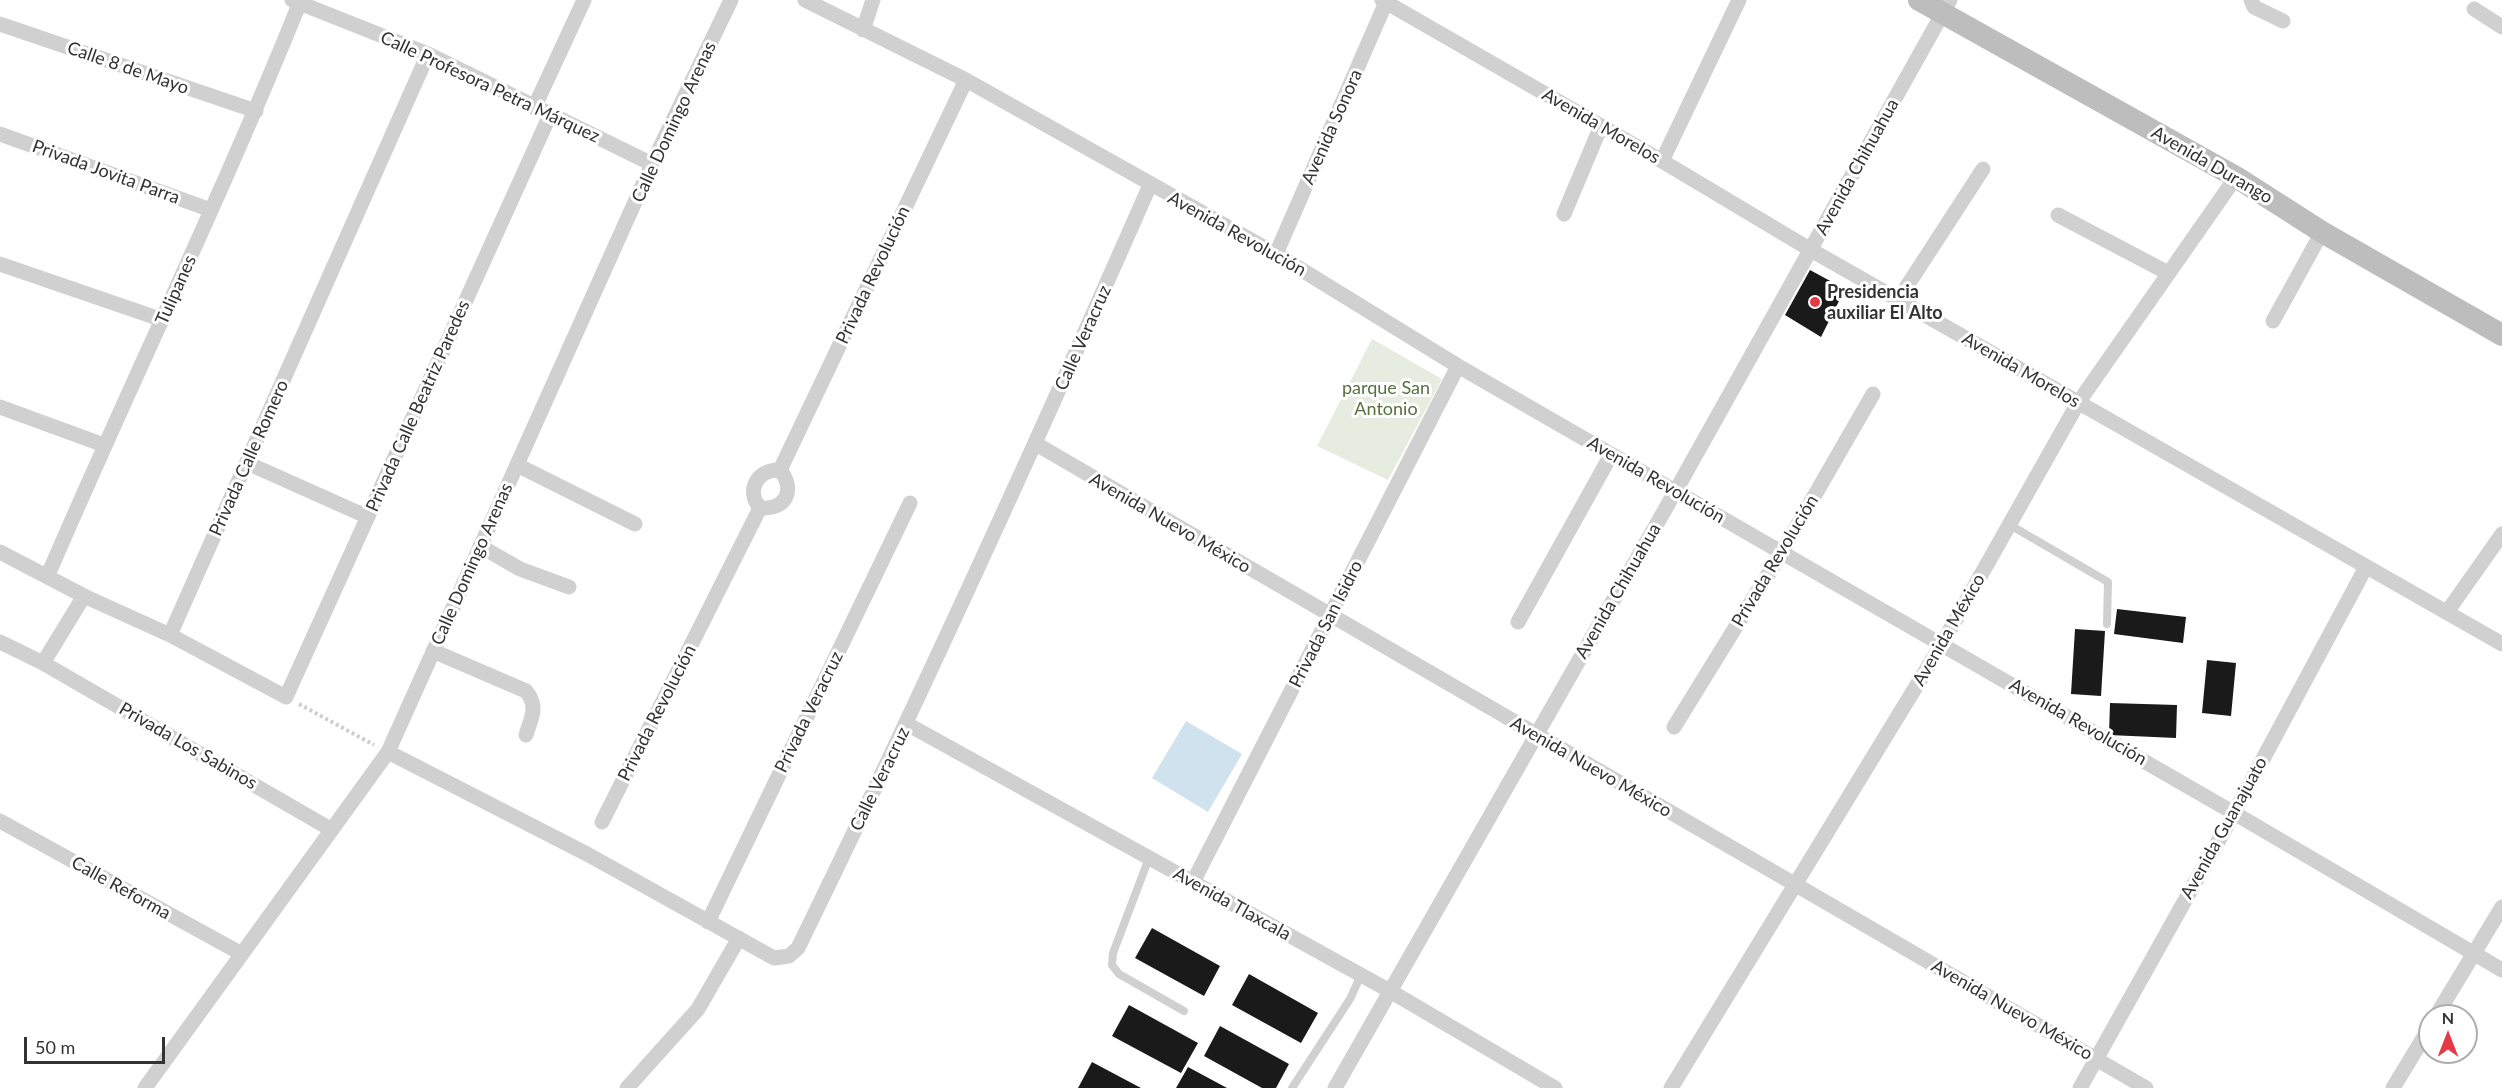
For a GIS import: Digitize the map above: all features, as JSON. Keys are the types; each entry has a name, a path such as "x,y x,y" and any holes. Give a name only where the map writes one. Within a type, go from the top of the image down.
{"street":[{"path":"534,108 584,0"},
{"name":"Calle Domingo Arenas","path":"145,1088 388,752 652,164 731,0"},
{"name":"Avenida Revolución","path":"805,0 966,80 1276,254 1458,366 2502,970"},
{"path":"864,30 873,0"},
{"path":"1662,161 1739,0"},
{"name":"Avenida Durango","path":"1919,0 1946,7 2236,177 2322,232 2502,335"},
{"path":"2251,0 2254,6 2283,21"},
{"name":"Calle Profesora Petra Márquez","path":"296,1 428,54 549,116 652,164"},
{"name":"Tulipanes","path":"48,575 104,445 163,320 256,111 296,1"},
{"name":"Avenida Morelos","path":"1385,1 1811,250 2502,644"},
{"name":"Avenida Sonora","path":"1276,254 1385,1"},
{"name":"Avenida Chihuahua","path":"1335,1088 1675,492 1946,7"},
{"path":"2474,9 2502,27"},
{"name":"Calle 8 de Mayo","path":"0,24 256,111"},
{"name":"Privada Calle Romero","path":"170,635 428,54"},
{"name":"Privada Revolución","path":"780,470 966,80"},
{"name":"Privada Calle Beatriz Paredes","path":"286,697 549,116"},
{"path":"1564,213 1601,126"},
{"name":"Privada Jovita Parra","path":"0,134 211,210"},
{"path":"1898,300 1983,169"},
{"name":"Avenida México","path":"1671,1088 1942,644 2078,403 2236,177"},
{"name":"Calle Veracruz","path":"388,752 587,854 774,958 789,956 798,948 908,724 1036,444 1150,185"},
{"path":"2058,215 2168,273"},
{"path":"2273,321 2322,232"},
{"path":"0,264 163,320"},
{"name":"Privada San Isidro","path":"1194,882 1458,366"},
{"name":"Privada Revolución","path":"1674,727 1782,552 1873,394"},
{"path":"0,407 104,445"},
{"name":"Avenida Nuevo México","path":"1036,444 2146,1088"},
{"path":"1518,622 1611,455"},
{"path":"247,463 368,517"},
{"path":"517,465 634,524"},
{"path":"780,470 789,488 786,497 780,505 770,509 760,508 756,503 753,490 756,480 764,473 780,470"},
{"name":"Privada Veracruz","path":"708,922 910,503"},
{"name":"Privada Revolución","path":"602,822 760,508"},
{"path":"2447,612 2502,534"},
{"path":"480,546 520,569 569,587"},
{"path":"0,552 48,575 84,596 170,635 286,697"},
{"name":"Avenida Guanajuato","path":"2080,1088 2234,813 2366,567"},
{"path":"43,663 84,596"},
{"name":"Privada Los Sabinos","path":"0,642 43,663 332,830"},
{"path":"433,651 526,691 533,699 534,709 526,735"},
{"name":"Avenida Tlaxcala","path":"908,724 1390,991 1555,1088"},
{"name":"Calle Reforma","path":"0,821 242,954"},
{"path":"2443,1004 2502,907"},
{"path":"627,1088 698,1009 739,938"},
{"path":"2393,1088 2418,1047"}],"lane":[{"path":"2010,525 2108,582 2107,624"},
{"path":"1149,858 1113,953 1112,965 1119,974 1184,1011"},
{"path":"1292,1088 1350,999 1360,975"}],"path":[{"path":"286,697 388,752"}],"green space":[{"name":"parque San Antonio","path":"1372,339 1442,379 1388,480 1317,446"}],"water":[{"path":"1186,721 1242,754 1208,812 1152,778"}],"building":[{"name":"Presidencia auxiliar El Alto","path":"1810,270 1845,289 1821,337 1785,315"},
{"path":"2117,609 2186,617 2183,643 2114,634"},
{"path":"2075,629 2105,631 2101,696 2071,694"},
{"path":"2207,660 2236,663 2231,716 2202,713"},
{"path":"2110,703 2177,705 2176,738 2109,735"},
{"path":"1152,928 1220,966 1204,996 1135,958"},
{"path":"1249,974 1318,1013 1301,1043 1232,1005"},
{"path":"1129,1005 1198,1043 1181,1073 1112,1036"},
{"path":"1220,1026 1289,1064 1276,1088 1262,1088 1204,1056"},
{"path":"1092,1062 1141,1088 1078,1088"},
{"path":"1188,1067 1227,1088 1176,1088"}],"place":[{"name":"Presidencia auxiliar El Alto","path":"1815,302"}]}
